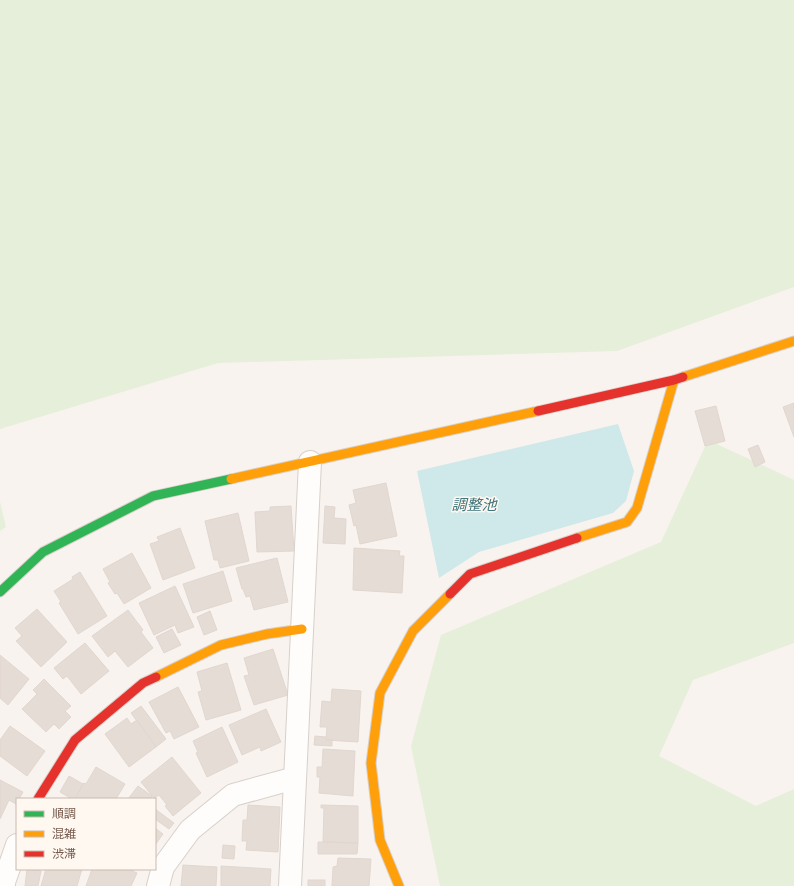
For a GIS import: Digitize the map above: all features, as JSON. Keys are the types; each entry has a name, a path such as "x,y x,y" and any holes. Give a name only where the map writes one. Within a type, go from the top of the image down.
{"street":[{"path":"0,592 43,552 153,496 674,380 794,341"},
{"path":"399,886 380,840 371,764 380,693 413,631 470,574 627,522 637,508 674,380"},
{"path":"290,886 310,462"},
{"path":"39,798 76,740 143,683 221,645 267,634 302,629"},
{"path":"158,886 164,867 190,830 233,795 295,778"},
{"path":"4,886 4,882 16,848"}],"green space":[{"path":"0,0 794,0 794,287 617,351 218,363 0,429"},
{"path":"708,440 794,480 794,643 693,680 659,756 756,806 794,789 794,886 440,886 411,746 441,635 661,542"},
{"path":"0,502 6,527 0,531"}],"water":[{"name":"調整池","path":"618,424 634,471 626,501 613,513 479,552 439,578 417,471"}],"building":[{"path":"794,403 794,437 783,407"},
{"path":"716,406 725,441 705,446 695,411"},
{"path":"758,445 765,462 755,467 748,449"},
{"path":"386,483 397,536 360,544 356,525 354,526 349,505 356,503 353,490"},
{"path":"291,506 294,551 257,552 255,512 270,511 270,507"},
{"path":"325,506 335,507 334,518 346,519 345,544 323,543"},
{"path":"238,513 249,561 220,568 218,560 214,560 205,521"},
{"path":"180,528 195,568 163,580 150,544 159,541 157,537"},
{"path":"354,548 400,551 399,556 404,556 402,593 353,590"},
{"path":"132,553 151,588 124,604 108,583 110,582 103,569"},
{"path":"277,558 288,602 254,610 250,596 246,597 242,589 236,568"},
{"path":"223,571 232,601 193,613 183,584"},
{"path":"80,572 107,616 78,634 59,603 61,602 54,591 73,579 72,577"},
{"path":"175,586 194,627 178,633 175,625 154,635 139,603"},
{"path":"37,609 67,642 41,667 16,641 22,636 15,628"},
{"path":"128,610 143,630 141,632 153,648 128,667 115,651 108,657 92,636"},
{"path":"210,611 217,630 204,635 197,617"},
{"path":"172,629 181,645 164,653 156,637"},
{"path":"85,643 109,671 81,694 67,676 63,679 54,668"},
{"path":"273,649 288,695 254,705 244,676 249,675 244,658"},
{"path":"0,655 29,679 8,705 0,698"},
{"path":"227,663 241,710 206,720 198,692 202,691 197,672"},
{"path":"44,679 71,706 65,711 71,717 59,729 54,724 46,732 22,709 37,694 33,690"},
{"path":"178,687 199,727 174,739 170,731 166,733 149,702"},
{"path":"332,689 361,691 358,742 326,740 327,727 320,727 322,701 331,702"},
{"path":"141,706 166,739 156,747 131,713"},
{"path":"266,709 281,742 261,751 260,747 242,755 229,725"},
{"path":"127,718 131,724 137,720 156,747 129,767 105,734"},
{"path":"10,726 45,751 27,776 0,756 0,740"},
{"path":"222,727 238,762 207,777 196,753 198,752 193,741"},
{"path":"315,736 326,737 326,740 332,740 332,746 314,745"},
{"path":"323,749 355,751 353,796 319,793 320,777 317,777 317,767 322,767"},
{"path":"172,757 201,793 173,816 159,795 154,798 141,782"},
{"path":"96,767 125,784 117,798 76,798 83,784 86,784"},
{"path":"69,776 83,784 76,798 70,798 60,792"},
{"path":"0,780 23,792 20,798 16,798 16,804 9,800 0,819"},
{"path":"138,786 152,796 151,798 129,798"},
{"path":"248,805 280,807 278,852 246,850 247,841 242,841 243,820 247,820"},
{"path":"321,805 358,806 358,843 323,842 324,808 321,808"},
{"path":"156,810 174,823 169,829 156,820"},
{"path":"156,829 163,834 156,844"},
{"path":"318,842 358,843 357,854 318,854"},
{"path":"223,845 235,846 234,859 222,858"},
{"path":"338,858 371,859 369,886 332,886 333,867 337,866"},
{"path":"183,865 217,867 216,886 181,886"},
{"path":"221,866 271,869 270,886 221,886"},
{"path":"27,870 41,871 38,886 25,886"},
{"path":"46,870 82,870 77,886 41,886"},
{"path":"92,870 130,870 137,873 131,886 86,886"},
{"path":"308,880 325,880 325,886 308,886"}],"traffic: fast":[{"path":"0,592 43,552 153,496 231,479"}],"traffic: slow":[{"path":"683,377 794,341"},
{"path":"577,538 627,522 637,508 674,380"},
{"path":"231,479 538,411"},
{"path":"399,886 380,840 371,763 380,693 413,631 450,594"},
{"path":"156,677 221,645 267,634 302,629"}],"traffic: jam":[{"path":"538,411 683,377"},
{"path":"450,594 470,574 577,538"},
{"path":"39,798 75,740 143,683 156,677"}]}
